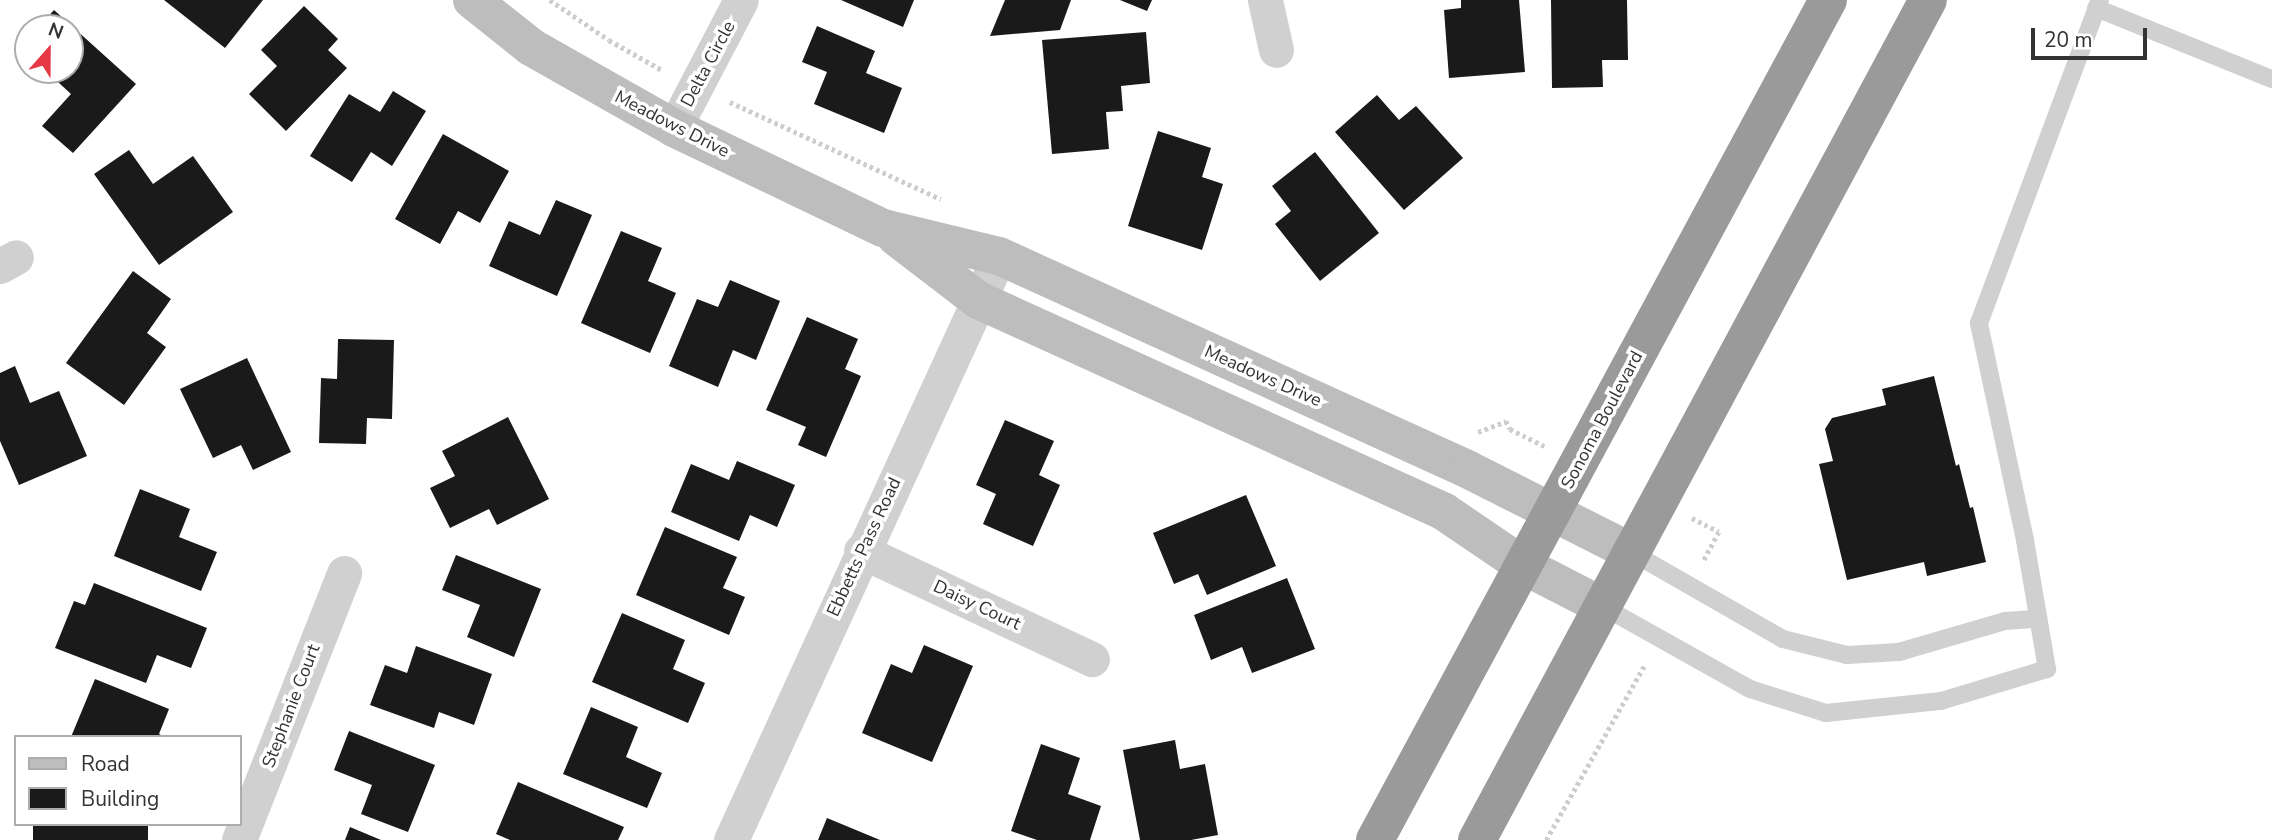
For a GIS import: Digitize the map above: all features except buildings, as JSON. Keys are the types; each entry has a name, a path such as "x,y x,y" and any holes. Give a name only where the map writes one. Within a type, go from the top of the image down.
{"highway":[{"name":"Sonoma Boulevard","path":"1375,840 1828,0"},
{"path":"1477,840 1928,0"}],"street":[{"name":"Meadows Drive","path":"472,0 531,47 674,128 883,228 978,300 1443,511 1524,566 1602,606"},
{"name":"Delta Circle","path":"674,128 741,0"},
{"path":"1265,0 1276,50"},
{"name":"Meadows Drive","path":"883,228 999,256 1553,511 1631,552"},
{"name":"Ebbetts Pass Road","path":"731,840 861,551 999,256"},
{"name":"Daisy Court","path":"861,551 1093,659"},
{"name":"Stephanie Court","path":"239,840 344,573"}],"lane":[{"path":"1602,606 1751,689 1826,713 1941,701 2047,669 2036,620 2025,540 1979,323 2098,4 2272,79"},
{"path":"1631,552 1783,639 1847,655 1899,652 2005,621 2036,620"}],"path":[{"path":"1546,840 1638,675"}]}
